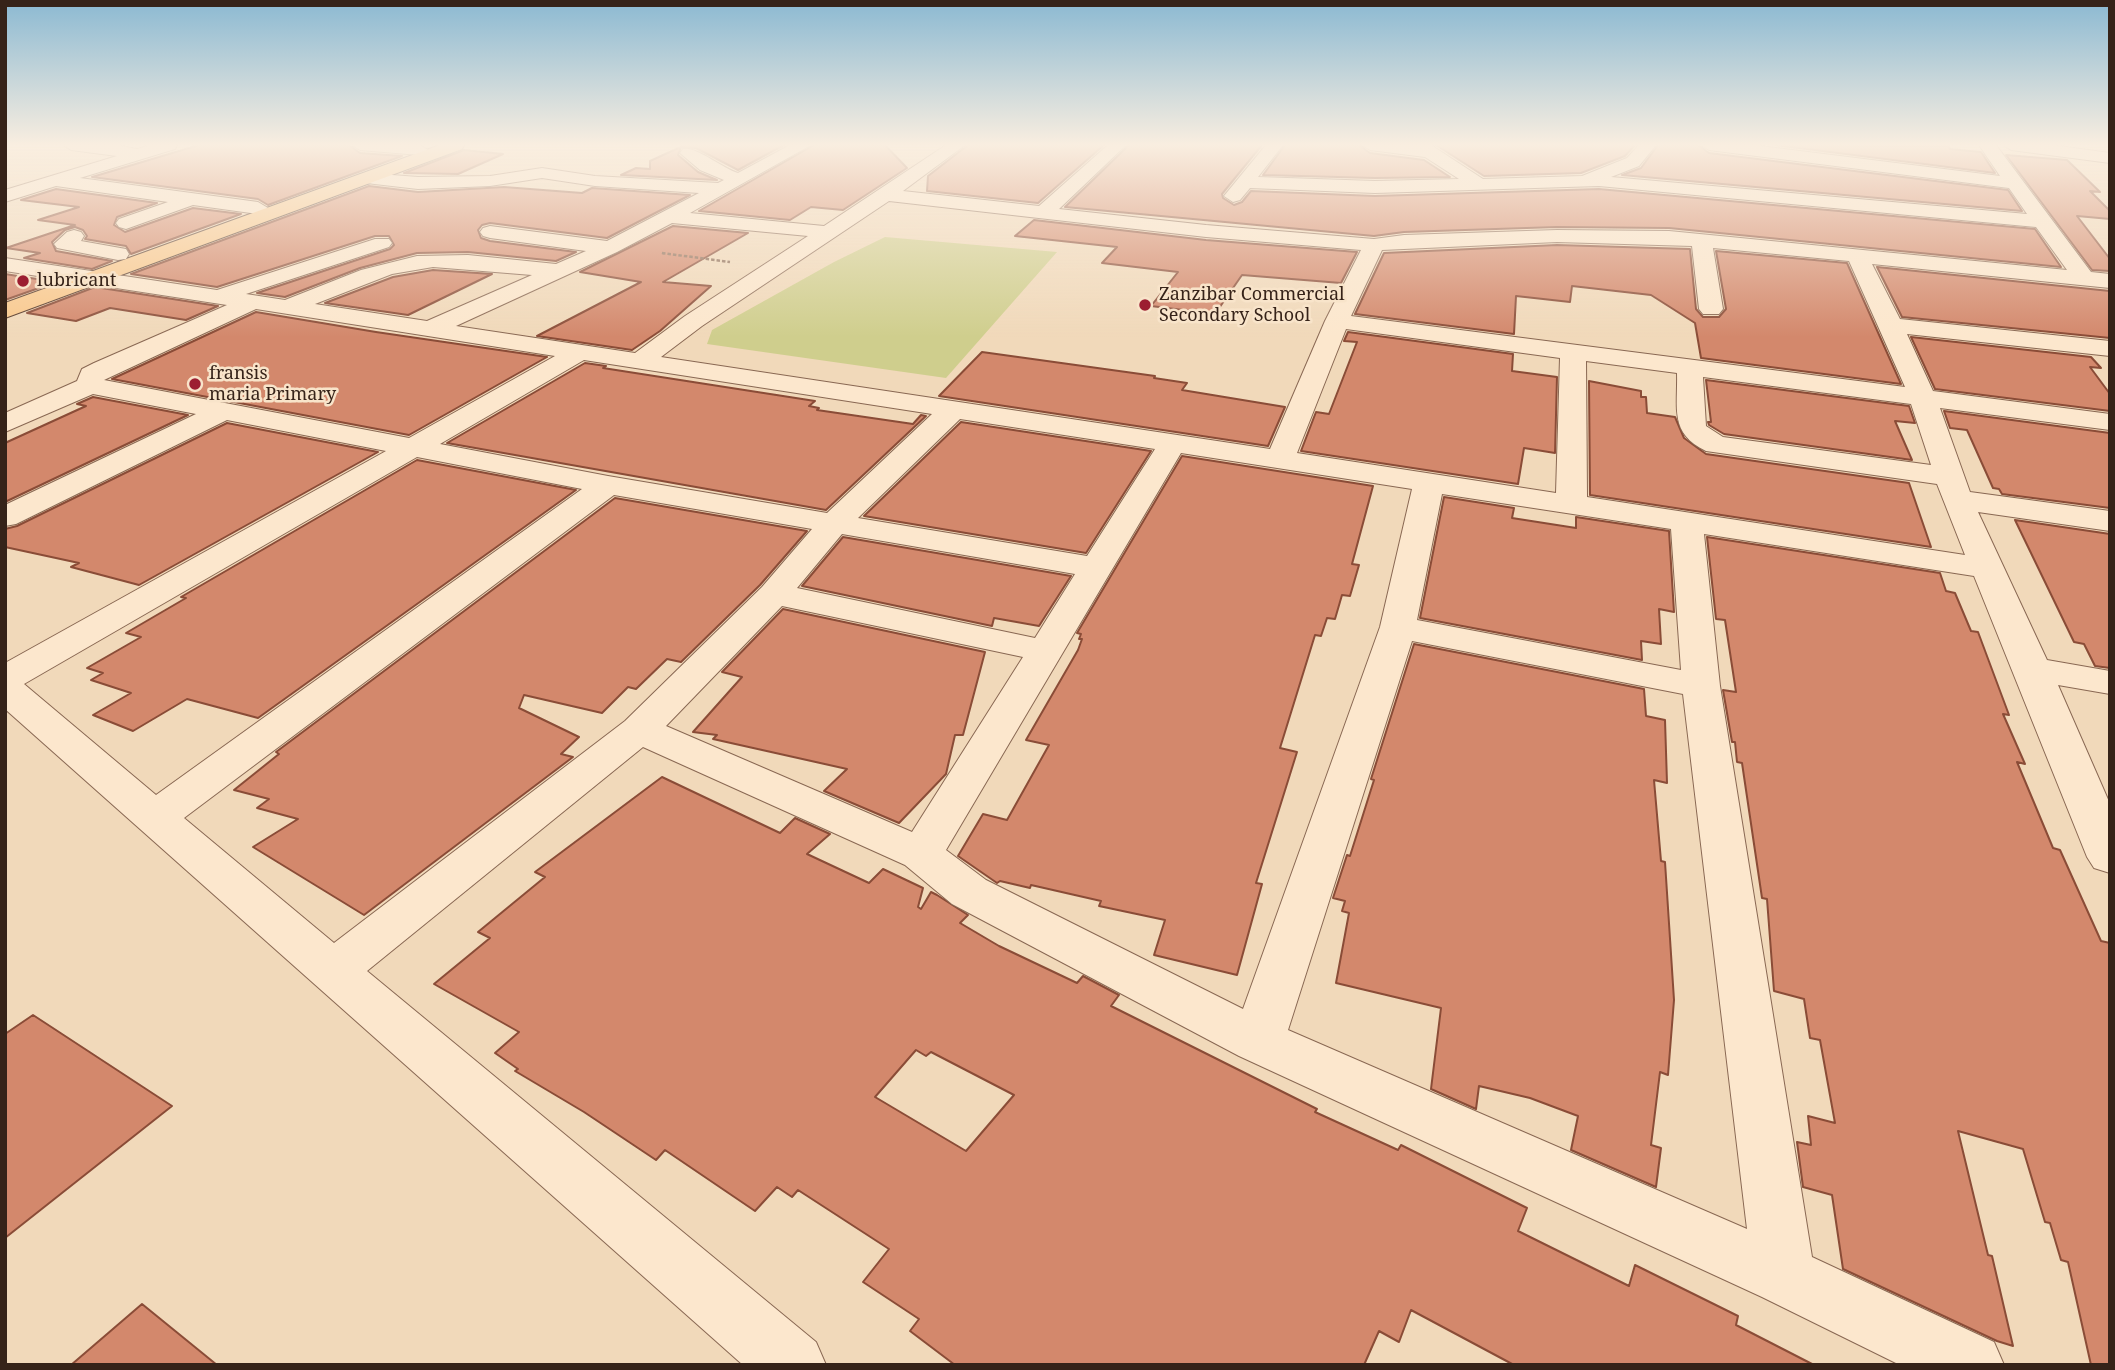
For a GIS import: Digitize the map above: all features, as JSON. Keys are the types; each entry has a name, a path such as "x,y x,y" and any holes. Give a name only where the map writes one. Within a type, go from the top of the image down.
{"main road":[{"path":"5,311 127,255 255,209"},
{"path":"5,299 85,276 277,209"}],"street":[{"path":"126,223 165,209"},
{"path":"430,329 563,271 686,209"},
{"path":"642,360 660,344 772,267 864,209"},
{"path":"1000,209 1206,231 1374,245 1404,241 1637,236 1856,254 2110,281"},
{"path":"1041,214 1047,209"},
{"path":"1206,231 1223,209"},
{"path":"1910,209 2042,221"},
{"path":"2034,209 2084,278"},
{"path":"671,217 825,232"},
{"path":"1535,221 1557,236"},
{"path":"516,225 582,235 589,239 587,244"},
{"path":"490,232 610,248"},
{"path":"74,236 64,244 127,255"},
{"path":"1702,241 1711,309"},
{"path":"220,297 251,284 382,243"},
{"path":"1280,460 1337,321 1374,245"},
{"path":"1856,254 1923,398 1953,489 2110,857"},
{"path":"287,307 391,267 419,261 563,271"},
{"path":"5,264 1986,568"},
{"path":"90,385 91,375 103,368 253,302"},
{"path":"1337,321 2110,422"},
{"path":"1891,325 2110,349"},
{"path":"5,679 581,352"},
{"path":"1571,503 1573,353"},
{"path":"1690,369 1692,427 1700,437 1716,445 2110,521"},
{"path":"5,424 90,385 608,485 1097,568"},
{"path":"332,971 639,730 774,594 834,523 953,410"},
{"path":"5,517 223,411"},
{"path":"921,854 1173,443"},
{"path":"1258,1041 1398,627 1429,483"},
{"path":"154,818 608,485"},
{"path":"1687,522 1701,686 1784,1276"},
{"path":"774,594 1045,651"},
{"path":"1398,627 1701,686"},
{"path":"2032,669 2110,683"},
{"path":"5,688 679,1270 793,1365"},
{"path":"639,730 921,854 968,892 1258,1041 1784,1276 1971,1365"}],"path":[{"path":"610,248 772,267"}],"shaded area":[{"path":"885,237 1057,252 946,378 707,344 712,330 834,262"}],"building":[{"path":"73,209 140,209 117,217 114,225 125,232 190,209 241,214 131,254 126,246 85,239 87,236 83,230 75,227 65,230 52,242 56,251 112,261 92,269 24,258 40,253 6,248 75,225 38,220"},
{"path":"307,209 663,209 607,238 490,223 482,225 478,230 481,238 490,241 576,252 556,261 468,252 417,253 360,268 285,297 257,293 390,249 394,245 389,236 375,236 217,287 131,274"},
{"path":"703,209 808,209 790,220 699,211"},
{"path":"1086,209 1816,209 2035,229 2061,267 1669,228 1557,227 1404,232 1374,236"},
{"path":"2046,209 2110,211 2110,219 2077,216 2110,259 2110,271 2092,270"},
{"path":"1034,220 1206,240 1357,252 1341,283 1242,275 1215,314 1151,306 1178,272 1102,263 1117,247 1015,236"},
{"path":"673,226 748,233 663,282 711,286 660,331 632,350 537,336 641,282 580,272"},
{"path":"1557,245 1690,249 1696,309 1703,317 1719,317 1726,309 1716,251 1847,263 1901,384 1701,358 1695,323 1651,295 1572,286 1570,302 1516,296 1514,334 1355,314 1384,253"},
{"path":"1877,267 2110,291 2110,338 1902,317"},
{"path":"433,270 492,274 408,315 325,303 393,277"},
{"path":"5,274 56,282 5,300"},
{"path":"95,287 218,306 186,320 110,308 76,321 27,313"},
{"path":"256,312 547,357 409,435 112,379"},
{"path":"1348,332 1513,354 1512,371 1557,377 1555,453 1524,448 1518,484 1301,451 1316,412 1329,414 1357,342 1344,341"},
{"path":"1911,337 2091,357 2101,368 2090,367 2110,394 2110,411 1935,389"},
{"path":"982,352 1155,376 1154,378 1187,383 1182,390 1285,407 1268,446 939,396"},
{"path":"585,363 815,401 809,406 819,408 817,410 913,424 921,415 926,416 826,510 447,443"},
{"path":"1706,380 1909,406 1915,423 1895,421 1912,460 1724,434 1708,422 1711,422"},
{"path":"1589,381 1641,391 1641,397 1646,397 1647,413 1675,417 1684,438 1706,454 1909,483 1931,547 1590,495"},
{"path":"93,397 188,415 5,502 5,443 86,406 77,404"},
{"path":"1944,411 2110,433 2110,508 2002,494 1999,489 1993,488 1967,430 1950,428"},
{"path":"961,422 1151,451 1086,553 864,516"},
{"path":"227,423 378,452 139,585 71,567 79,563 5,547 5,529 17,526"},
{"path":"1182,456 1373,486 1352,564 1359,565 1350,596 1342,595 1335,619 1327,618 1321,636 1315,635 1280,748 1297,752 1256,883 1262,884 1237,975 1154,955 1165,920 1099,906 1101,901 1031,885 1030,888 1000,881 997,883 958,856 983,814 1007,820 1049,745 1026,740 1078,650 1082,639 1079,639 1081,634 1077,633"},
{"path":"417,460 576,490 258,718 187,699 133,731 93,715 131,693 91,680 103,673 87,668 141,637 126,633 186,598 181,597"},
{"path":"1444,497 1514,508 1512,518 1576,528 1576,517 1669,531 1674,612 1659,609 1661,644 1641,641 1642,660 1420,618"},
{"path":"615,498 807,531 760,585 681,662 667,659 636,689 628,687 602,713 524,695 519,708 579,737 561,754 573,757 364,915 253,847 298,819 257,808 269,799 234,790 279,754 276,752"},
{"path":"2015,520 2110,534 2110,668 2095,666 2084,644 2074,642"},
{"path":"843,537 1071,576 1039,626 994,618 992,626 802,586"},
{"path":"1707,537 1940,573 1946,591 1955,593 1971,631 1978,632 2009,715 2003,714 2025,764 2017,762 2053,848 2060,850 2101,941 2110,943 2110,1365 2091,1365 2068,1262 2061,1260 2050,1223 2045,1222 2023,1149 1958,1131 2013,1346 1843,1269 1832,1195 1803,1187 1797,1142 1811,1145 1808,1116 1835,1123 1820,1040 1810,1038 1804,999 1774,991 1767,899 1762,898 1742,763 1737,762 1723,690 1736,692 1725,620 1716,619"},
{"path":"783,609 985,652 963,735 955,735 946,774 899,823 824,791 847,769 713,739 717,735 693,732 742,677 722,672"},
{"path":"1414,644 1644,689 1646,716 1665,720 1667,783 1654,780 1661,861 1665,862 1674,1000 1668,1075 1660,1072 1651,1145 1661,1148 1656,1187 1571,1150 1578,1116 1530,1098 1479,1086 1476,1109 1431,1089 1441,1008 1336,983 1349,913 1342,911 1345,901 1333,898 1347,855 1350,856 1374,780 1371,779"},
{"path":"662,777 780,833 795,818 830,834 807,854 869,883 883,869 923,888 918,907 921,909 931,892 937,895 968,915 960,923 999,946 1077,983 1083,976 1119,995 1111,1006 1317,1109 1315,1112 1398,1150 1401,1145 1527,1208 1518,1231 1629,1286 1635,1265 1738,1316 1736,1325 1814,1365 1514,1365 1411,1310 1399,1342 1379,1331 1364,1365 955,1365 910,1331 919,1319 863,1282 889,1249 798,1190 792,1197 777,1187 755,1211 665,1150 656,1160 584,1112 515,1071 518,1069 495,1053 519,1032 434,984 490,938 478,932 545,877 535,872","holes":["916,1050 926,1056 931,1052 1014,1095 966,1151 875,1097"]},
{"path":"33,1015 172,1106 5,1238 5,1034"},
{"path":"142,1304 217,1365 71,1365"}],"place":[{"name":"lubricant","path":"23,281"},
{"name":"Zanzibar Commercial Secondary School","path":"1145,305"},
{"name":"fransis maria Primary","path":"195,384"}]}
